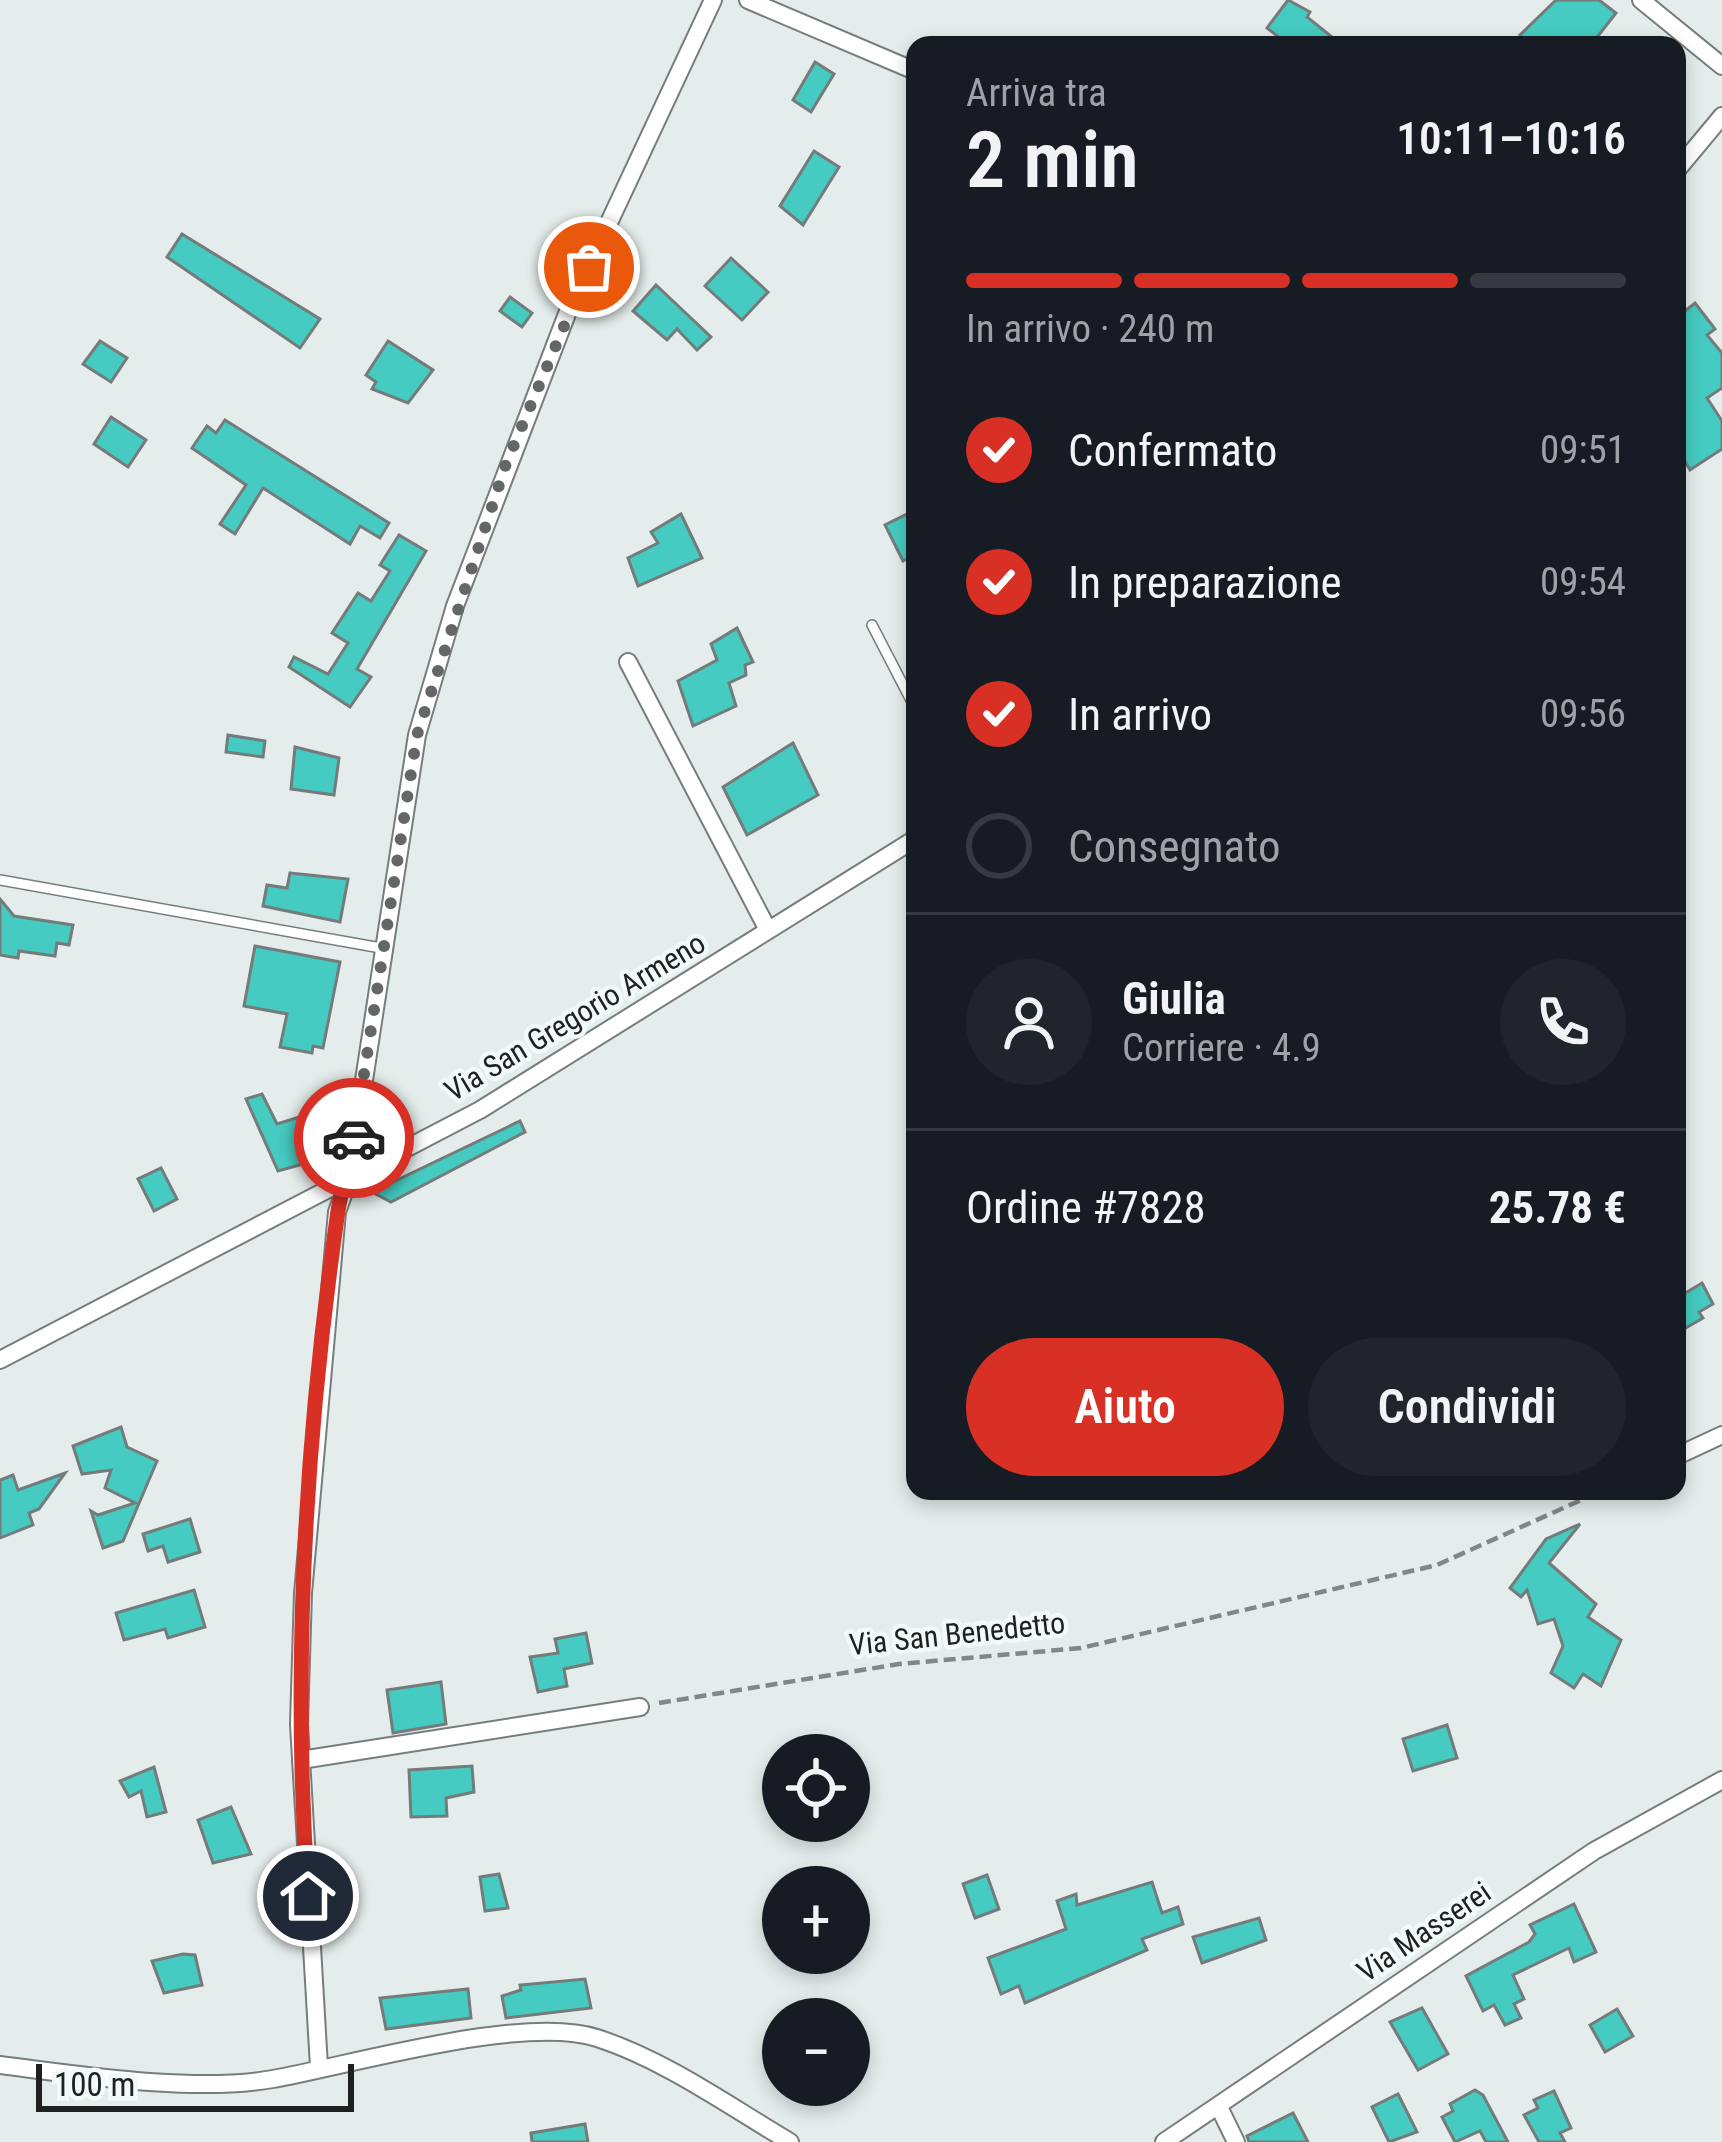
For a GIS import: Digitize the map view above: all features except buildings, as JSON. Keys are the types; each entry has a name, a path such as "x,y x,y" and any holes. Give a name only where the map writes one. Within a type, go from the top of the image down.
{"street":[{"path":"319,2067 301,1760 303,1593 337,1212 349,1178 417,735 455,606 569,306 713,0"},
{"path":"748,0 906,66"},
{"path":"1641,0 1686,36"},
{"path":"1686,36 1722,65"},
{"path":"1686,159 1722,116"},
{"path":"628,662 769,930"},
{"name":"Via San Gregorio Armeno","path":"0,1360 480,1110 906,845"},
{"path":"1686,1452 1722,1435"},
{"path":"301,1760 640,1707"},
{"name":"Via Masserei","path":"1164,2142 1594,1851 1722,1780"},
{"path":"0,2065 93,2077 234,2082 543,2033 595,2037 689,2082 790,2142"},
{"path":"1219,2108 1236,2142"}],"lane":[{"path":"872,625 906,691"},
{"path":"0,880 381,948"}],"path":[{"name":"Via San Benedetto","path":"640,1707 898,1664 1082,1648 1437,1565 1581,1500"}],"way so far":[{"path":"354,1138 417,735 455,606 506,464 589,267"}],"route":[{"path":"308,1896 299,1724 303,1593 337,1212 349,1178 354,1138"}]}
